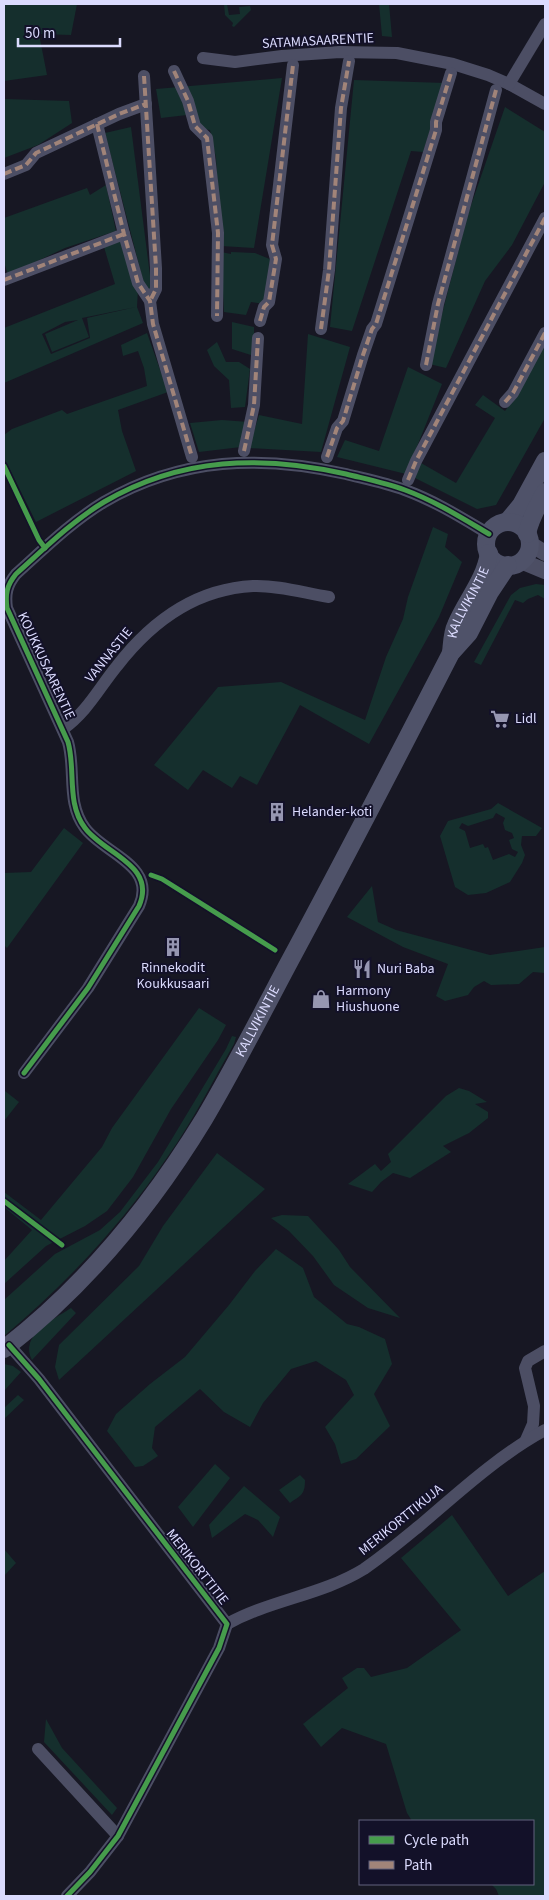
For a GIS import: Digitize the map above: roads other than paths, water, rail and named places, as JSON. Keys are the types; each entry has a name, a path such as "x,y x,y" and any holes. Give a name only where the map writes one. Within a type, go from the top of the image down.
{"main road":[{"path":"545,461 521,505 507,522 496,526 489,534 486,542 489,553 496,562 514,563 528,551 529,524 545,492"},
{"path":"507,522 519,525 528,538"},
{"name":"KALLVIKINTIE","path":"451,653 455,627 482,577 489,553"},
{"name":"KALLVIKINTIE","path":"6,1347 58,1302 100,1260 158,1187 199,1126 301,940 451,653 469,633 490,592 514,563"}],"street":[{"path":"510,84 545,24"},
{"name":"SATAMASAARENTIE","path":"203,58 235,62 282,56 340,52 389,52 454,64 488,75 510,84 545,104"},
{"path":"321,329 329,270 341,108 349,61"},
{"path":"260,321 264,307 269,302 276,258 272,245 293,65"},
{"path":"174,71 188,101 195,126 207,138 218,233 217,316"},
{"path":"327,457 336,428 343,421 372,329 376,324 436,130 436,122 451,73"},
{"path":"144,76 156,268 156,289 150,301"},
{"path":"426,365 438,304 496,90"},
{"path":"4,174 26,164 36,153 119,114 146,104"},
{"path":"97,124 124,234 138,283 150,301 153,324 192,457"},
{"path":"408,480 416,461 545,218"},
{"path":"4,280 124,234"},
{"path":"505,402 514,393 545,333"},
{"path":"244,451 254,405 258,338"},
{"name":"KOUKKUSAARENTIE","path":"24,1073 88,988 129,923 143,896 144,887 141,878 134,869 89,834 81,823 74,806 71,750 7,608 6,591 16,574 72,525 104,502 140,484 169,474 217,464 243,462 301,465 361,478 404,490 465,519 489,534"},
{"path":"528,538 545,553"},
{"path":"514,563 545,571"},
{"name":"VANNASTIE","path":"63,729 85,710 113,670 139,640 160,621 187,603 228,589 253,586 329,597"},
{"name":"MERIKORTTITIE","path":"6,1347 39,1379 227,1624 219,1648 118,1836 94,1867 67,1896"},
{"path":"526,1440 533,1424 534,1406 525,1368 528,1361 545,1351"},
{"name":"MERIKORTTIKUJA","path":"227,1624 245,1614 328,1586 362,1570 391,1550 486,1470 526,1440 545,1430"},
{"path":"38,1749 118,1836"}],"place":[{"name":"Lidl","path":"500,719"},
{"name":"Helander-koti","path":"277,812"},
{"name":"Rinnekodit Koukkusaari","path":"173,947"},
{"name":"Nuri Baba","path":"362,969"},
{"name":"Harmony Hiushuone","path":"321,999"}]}
